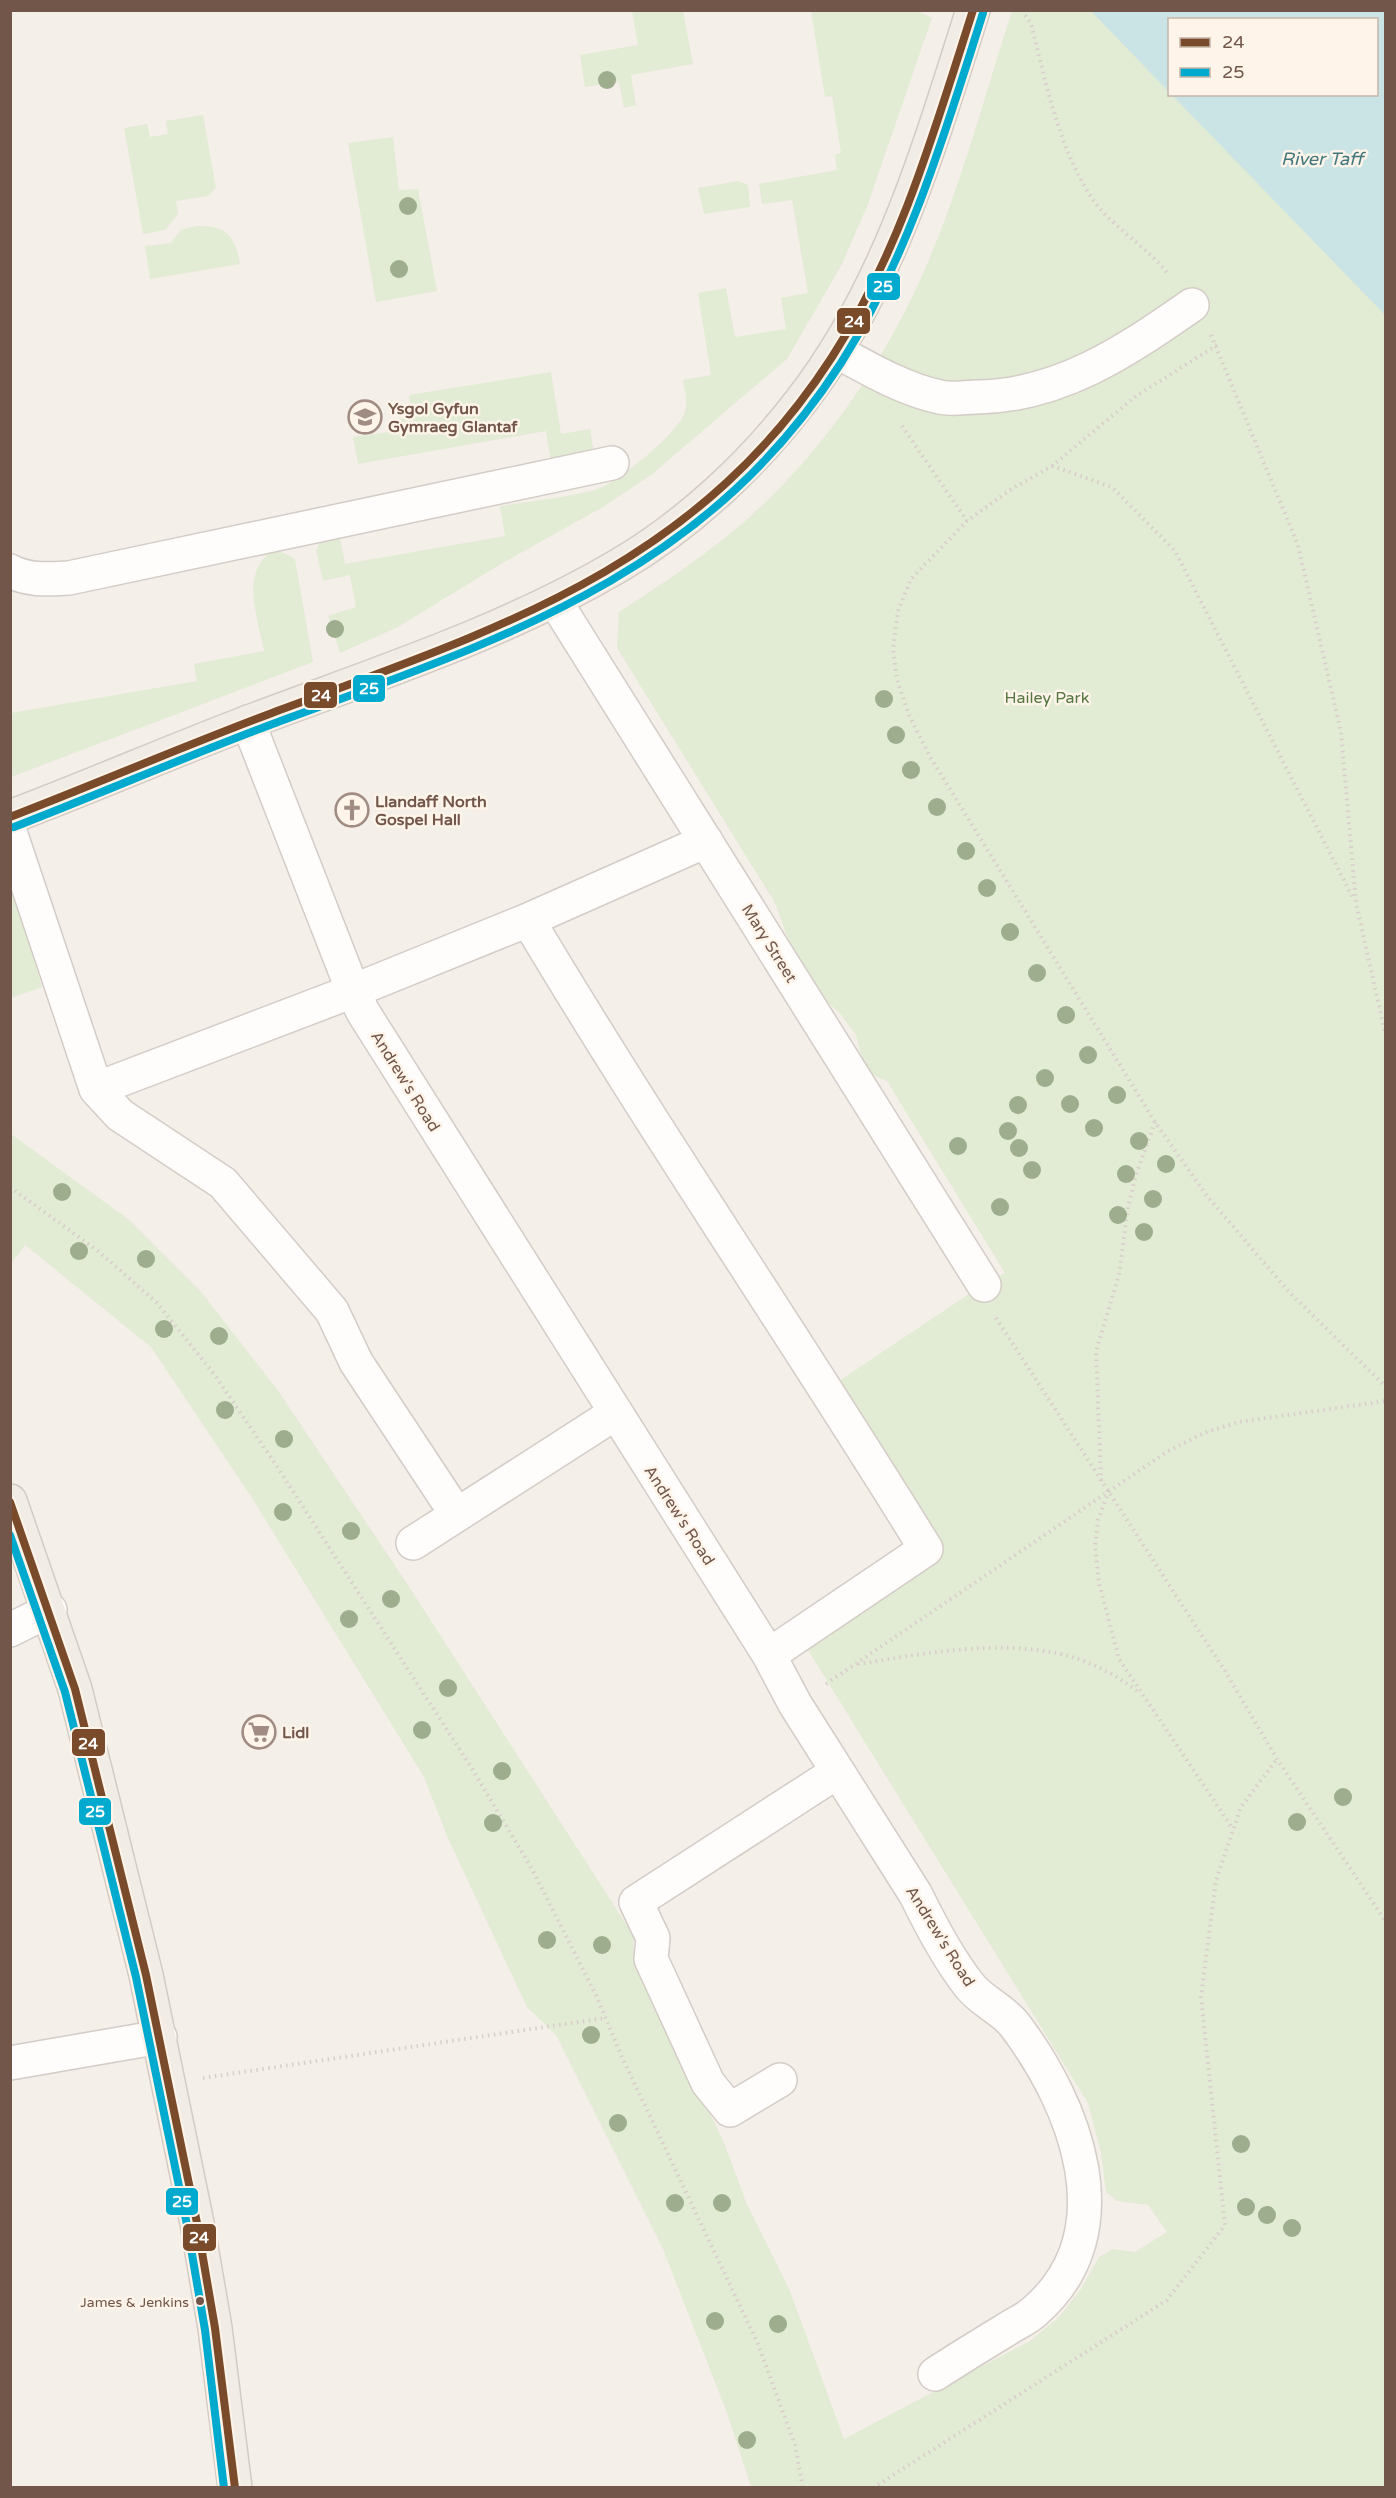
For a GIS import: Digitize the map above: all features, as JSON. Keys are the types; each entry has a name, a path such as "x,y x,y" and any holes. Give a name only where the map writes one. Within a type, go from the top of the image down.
{"main road":[{"path":"10,817 248,722 428,656 555,601 620,565 719,490 760,449 802,401 836,351 856,316 894,239 971,17"},
{"path":"10,1501 50,1610 97,1774 160,2037 211,2304 235,2487"}],"street":[{"path":"836,351 882,376 941,398 1013,394 1056,384 1102,364 1192,305"},
{"path":"10,572 43,580 69,578 612,464"},
{"name":"Mary Street","path":"555,601 984,1285"},
{"name":"Andrew's Road","path":"248,722 352,991 615,1414 769,1655 795,1704 970,1987 1012,2022 1057,2090 1071,2121 1080,2158 1085,2210 1080,2244 1059,2286 1035,2312 934,2374"},
{"path":"10,832 96,1089 120,1115 224,1183 309,1283 332,1311 356,1362 457,1515"},
{"path":"96,1089 352,991 528,920 706,841"},
{"path":"528,920 609,1055 828,1389 926,1550 769,1655"},
{"path":"414,1544 615,1414"},
{"path":"10,1630 50,1610"},
{"path":"780,2080 730,2110 708,2083 651,1959 653,1938 636,1902 837,1772"},
{"path":"10,2062 160,2037"}],"path":[{"path":"1022,10 1031,24 1058,131 1092,197 1117,227 1166,271 1192,305 1217,345 1298,545 1341,732 1356,903 1386,1038"},
{"path":"1217,345 1136,396 1052,466 1010,490 967,521 911,579 898,611 893,649 897,680 909,715 929,755 1155,1122 1207,1196 1275,1276 1333,1338 1386,1387"},
{"path":"882,376 895,415 967,521"},
{"path":"1052,466 1112,487 1175,551 1356,903"},
{"path":"1101,1482 1096,1351 1119,1275 1128,1207 1136,1175 1155,1122"},
{"path":"10,1187 98,1251 157,1303 214,1374 471,1767 532,1869 605,2018 758,2344 795,2445 804,2487"},
{"path":"996,1319 1226,1671 1277,1760 1386,1922"},
{"path":"795,1704 1168,1451 1204,1433 1238,1422 1386,1401"},
{"path":"1109,1490 1098,1520 1095,1546 1099,1583 1119,1659 1233,1829"},
{"path":"855,1664 990,1648 1033,1650 1071,1658 1105,1670 1140,1693"},
{"path":"873,2487 1167,2300 1225,2225 1202,1997 1216,1880 1241,1807 1277,1760"},
{"path":"170,2083 605,2018"}],"green space":[{"path":"632,11 683,11 693,64 631,75 636,105 624,108 619,82 585,87 580,55 638,45"},
{"path":"811,11 918,11 932,18 868,204 842,264 787,359 651,475 603,507 501,564 396,628 340,653 328,616 356,607 350,575 323,581 316,551 321,539 339,533 345,564 505,536 500,506 572,495 605,486 646,457 680,421 686,404 683,380 711,375 698,293 726,288 735,337 786,329 781,298 808,293 792,200 762,204 759,184 837,170 835,155 841,153 832,96 825,97"},
{"name":"Hailey Park","path":"1012,11 1093,11 1168,85 1168,96 1179,96 1385,300 1385,2487 751,2487 727,2413 663,2249 556,2035 527,2007 447,1836 424,1777 252,1498 151,1347 25,1245 11,1264 11,1134 128,1219 202,1293 279,1392 404,1579 633,1935 634,1960 723,2140 746,2202 790,2291 844,2439 1030,2341 1058,2318 1081,2289 1099,2257 1113,2249 1135,2252 1167,2232 1148,2205 1117,2201 1106,2192 1101,2153 1088,2103 803,1642 943,1553 836,1383 975,1290 1005,1273 887,1081 875,1076 863,1063 856,1035 839,1012 818,995 799,968 774,901 617,648 619,612 709,551 771,497 832,428 859,390 905,311 925,269 970,146"},
{"path":"203,115 216,188 208,196 176,201 178,214 165,230 143,234 124,128 147,124 150,137 168,134 166,121"},
{"path":"393,137 399,190 418,189 437,291 376,302 348,143"},
{"path":"738,181 748,185 750,207 704,214 698,188"},
{"path":"196,226 215,227 227,234 232,239 240,264 150,279 145,246 171,243 181,230"},
{"path":"551,372 561,434 590,429 593,448 591,453 551,461 546,431 358,464 353,437 402,430 400,419 412,416 409,395"},
{"path":"276,549 295,559 313,662 11,777 11,713 197,681 194,664 264,651 255,609 254,581 257,569 264,558"},
{"path":"10,882 42,987 11,998 10,998"}],"water":[{"name":"River Taff","path":"1091,11 1385,11 1385,315 1173,96 1378,96 1378,18 1168,18 1168,91"}],"transit line":[{"name":"24","path":"10,817 511,620 584,583 653,541 718,490 778,430 832,357 856,317 914,189 973,10"},
{"name":"25","path":"14,827 245,735 441,661 518,628 592,591 662,548 727,497 787,436 841,363 865,322 887,280 923,193 983,13"},
{"name":"24","path":"10,1502 75,1689 146,1975 197,2223 215,2328 235,2488"},
{"name":"25","path":"10,1535 65,1692 136,1977 187,2225 205,2330 224,2488"}],"place":[{"name":"Ysgol Gyfun Gymraeg Glantaf","path":"365,417"},
{"name":"Llandaff North Gospel Hall","path":"352,810"},
{"name":"Lidl","path":"259,1732"},
{"name":"James & Jenkins","path":"200,2301"}]}
